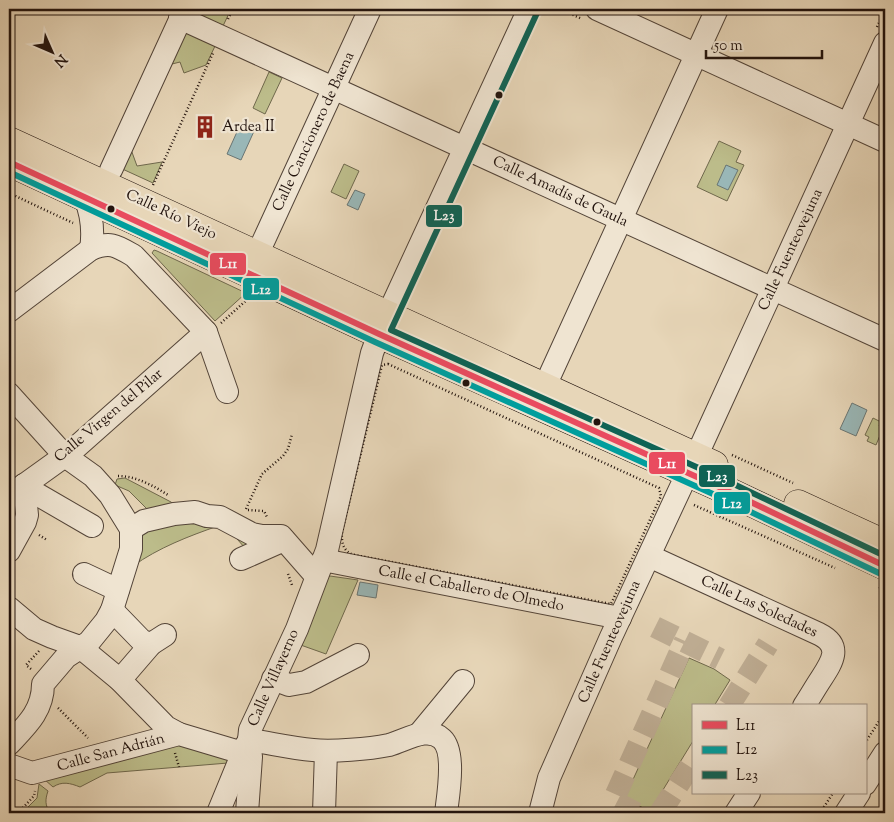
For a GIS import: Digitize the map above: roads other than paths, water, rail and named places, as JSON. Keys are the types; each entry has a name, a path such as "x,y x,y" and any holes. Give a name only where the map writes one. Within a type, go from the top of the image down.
{"main road":[{"name":"Calle Río Viejo","path":"9,141 257,255 383,325 545,386 692,465 881,576"},
{"name":"Calle Río Viejo","path":"9,162 143,223 383,325 692,465 885,544"}],"street":[{"name":"Calle Cancionero de Baena","path":"257,255 370,9"},
{"name":"Calle Villayerno","path":"247,813 251,757 246,746 250,730 297,629 327,550 372,353 383,325 528,9"},
{"path":"545,386 717,9"},
{"name":"Calle Amadís de Gaula","path":"183,14 220,36 885,340"},
{"path":"111,170 183,14"},
{"path":"591,15 696,54 885,141"},
{"name":"Calle Fuenteovejuna","path":"540,813 550,778 614,611 649,556 773,290 848,124 879,38"},
{"path":"85,197 91,213 93,227 91,249"},
{"name":"Calle Río Viejo","path":"134,256 127,242 128,236 135,226 143,223"},
{"path":"9,311 91,249 111,244 134,256 206,332 227,392"},
{"name":"Calle Virgen del Pilar","path":"16,491 65,456 206,332"},
{"path":"9,394 65,456 93,476 110,495 132,529 131,549 115,600 106,621 88,642 66,658 43,684 42,695 35,716 9,744"},
{"path":"16,491 35,493 92,526"},
{"path":"9,551 27,515 16,491"},
{"path":"132,529 144,521 174,514 195,512 207,516 220,517 252,534 281,536 279,542 241,560"},
{"path":"279,542 319,568"},
{"name":"Calle Las Soledades","path":"649,556 819,634 828,640 833,648 833,659 805,704"},
{"name":"Calle el Caballero de Olmedo","path":"319,568 614,611"},
{"path":"84,574 115,600 142,641 158,640 120,680"},
{"path":"9,608 34,629 80,647 120,680 166,727 179,734"},
{"path":"273,679 289,685 306,682 358,655"},
{"path":"420,733 463,681"},
{"path":"420,733 429,733 442,738 448,749 450,781 446,813"},
{"name":"Calle San Adrián","path":"9,765 32,773 179,734 236,752 246,746 326,751 387,745 403,741 420,733"},
{"path":"218,813 246,746"},
{"path":"324,813 326,751"},
{"path":"866,782 885,753"},
{"path":"736,813 748,794"},
{"path":"846,813 858,794"}],"water":[{"path":"241,123 255,129 241,160 227,154"},
{"path":"726,165 738,170 728,190 717,185"},
{"path":"355,190 365,194 358,210 347,205"},
{"path":"852,403 867,410 856,436 840,429"},
{"path":"360,582 378,585 376,598 357,595"}],"tunnel":[{"path":"655,627 720,659"},
{"path":"636,813 613,801 685,641"},
{"path":"730,704 768,644"},
{"path":"660,813 692,764"}],"place":[{"name":"Ardea II","path":"205,127"}]}
